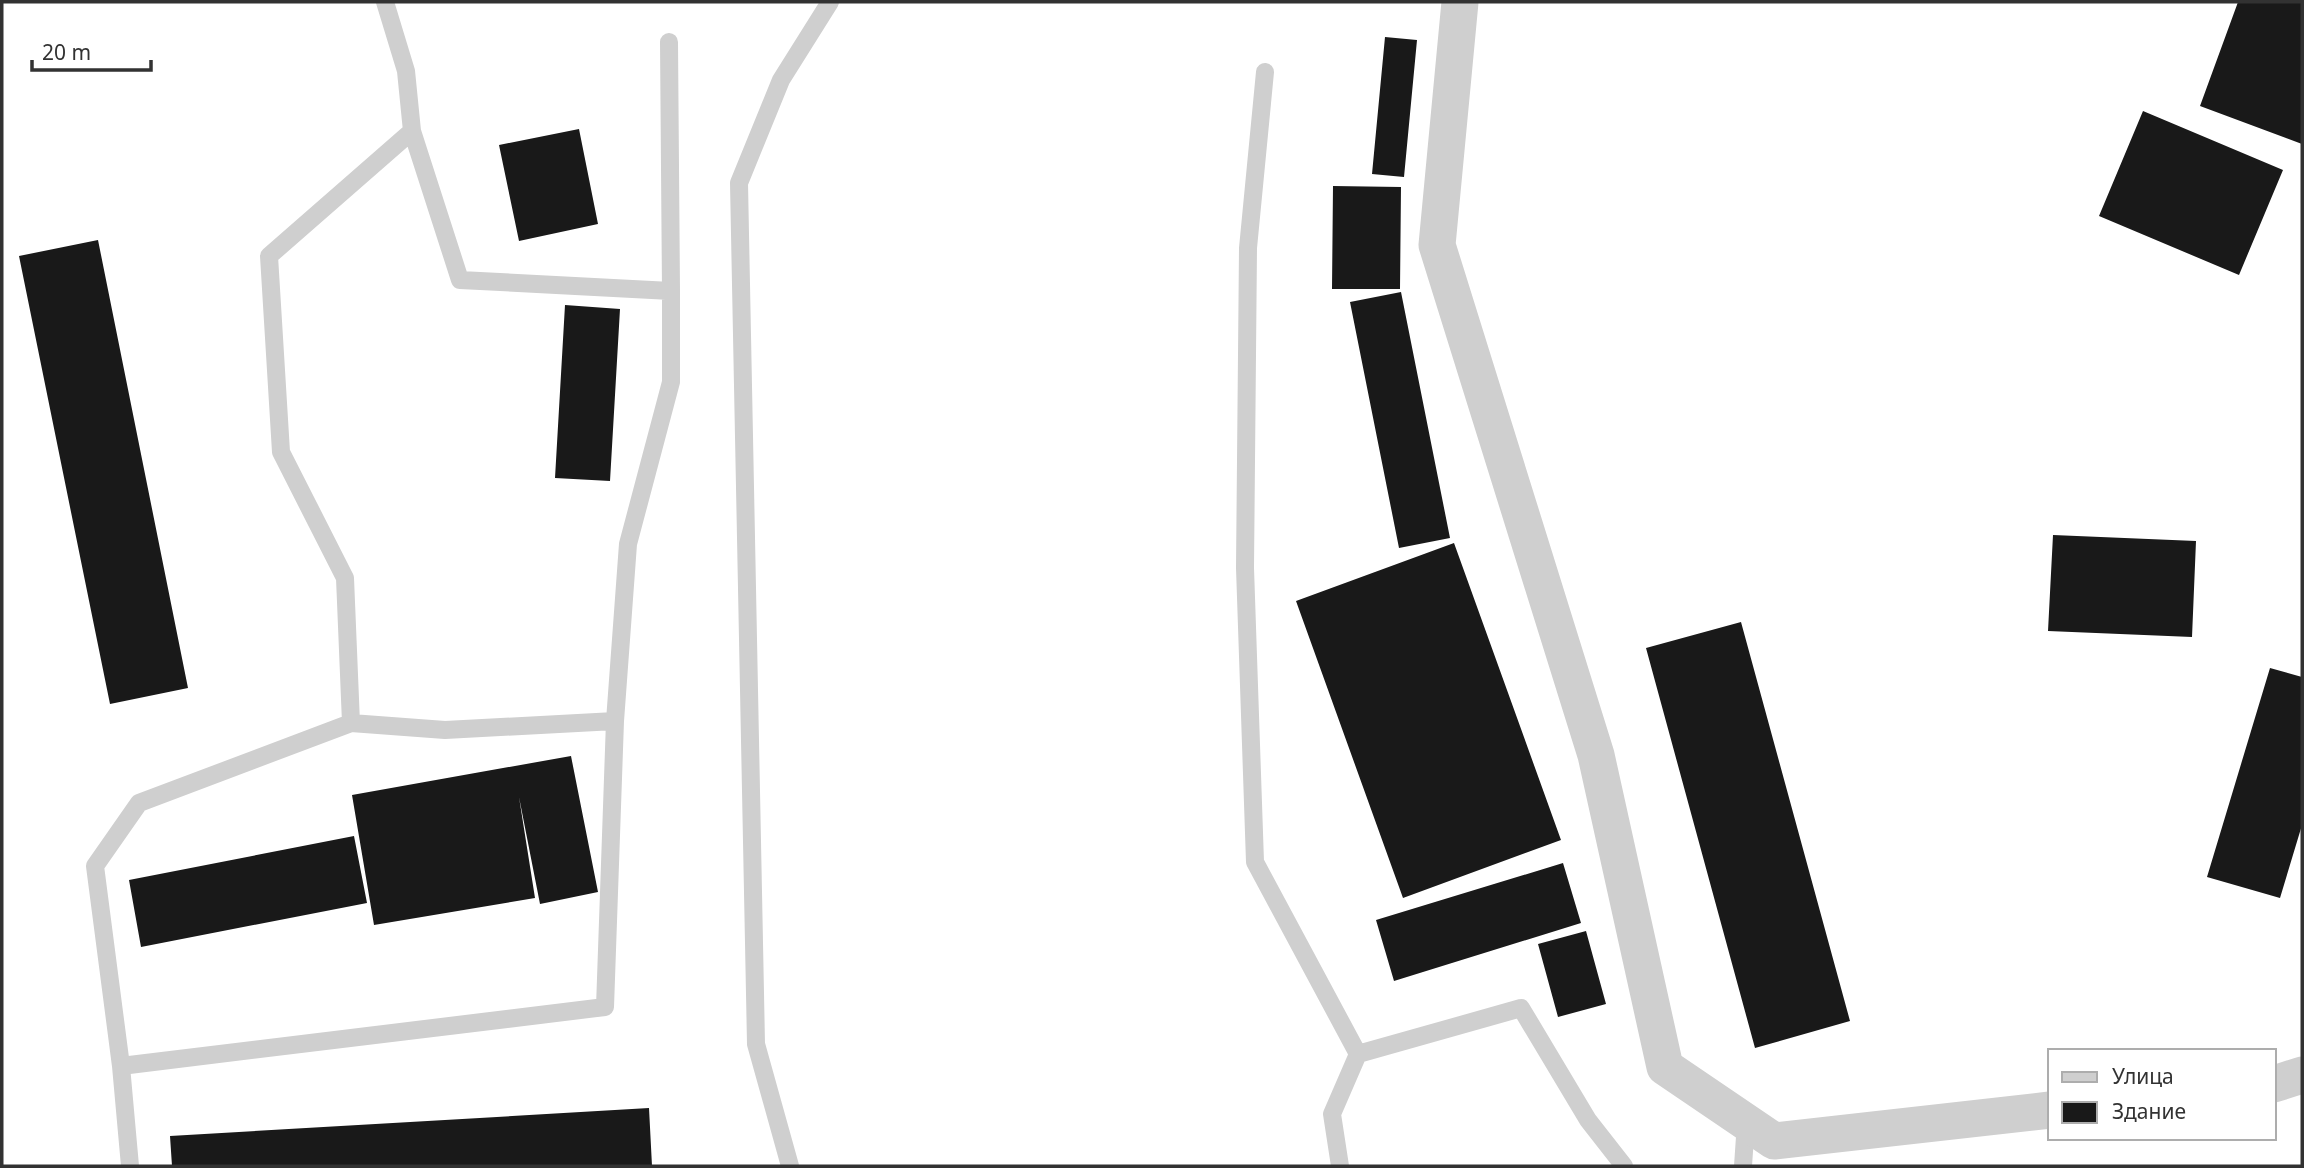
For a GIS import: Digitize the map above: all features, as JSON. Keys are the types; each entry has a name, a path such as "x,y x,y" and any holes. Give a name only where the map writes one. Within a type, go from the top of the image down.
{"street":[{"path":"1460,2 1437,245 1596,755 1665,1067 1774,1141 2048,1110"},
{"path":"2276,1083 2302,1075"}],"lane":[{"path":"384,2 406,71 412,131 460,280 671,291"},
{"path":"790,1166 756,1044 739,183 780,80 830,2"},
{"path":"121,1066 606,1007 615,722 628,544 671,382 669,42"},
{"path":"1265,72 1248,248 1245,568 1255,862 1358,1054"},
{"path":"351,723 345,578 281,453 269,257 412,131"},
{"path":"130,1166 121,1066 95,866 139,803 351,723 445,730 615,722"},
{"path":"1358,1054 1521,1008 1588,1120 1624,1166"},
{"path":"1340,1166 1332,1114 1358,1054"},
{"path":"1743,1166 1746,1122"}],"building":[{"path":"2238,2 2302,2 2302,144 2200,106"},
{"path":"1385,37 1417,40 1404,177 1372,174"},
{"path":"2143,111 2283,170 2239,275 2099,216"},
{"path":"579,129 598,224 519,241 499,145"},
{"path":"1333,186 1401,187 1400,289 1332,289"},
{"path":"98,240 188,688 110,704 19,256"},
{"path":"1401,292 1450,538 1399,548 1350,302"},
{"path":"565,305 620,309 610,481 555,478"},
{"path":"2053,535 2196,541 2192,637 2048,631"},
{"path":"1454,543 1561,840 1403,898 1296,601"},
{"path":"1741,622 1850,1021 1755,1048 1646,648"},
{"path":"2270,668 2302,677 2302,825 2280,898 2207,877"},
{"path":"571,756 598,892 540,904 519,797 535,898 374,925 352,795"},
{"path":"354,836 367,903 141,947 129,880"},
{"path":"1563,863 1581,923 1394,981 1376,920"},
{"path":"1586,931 1606,1004 1558,1017 1538,944"},
{"path":"649,1108 652,1166 172,1166 170,1136"}]}
